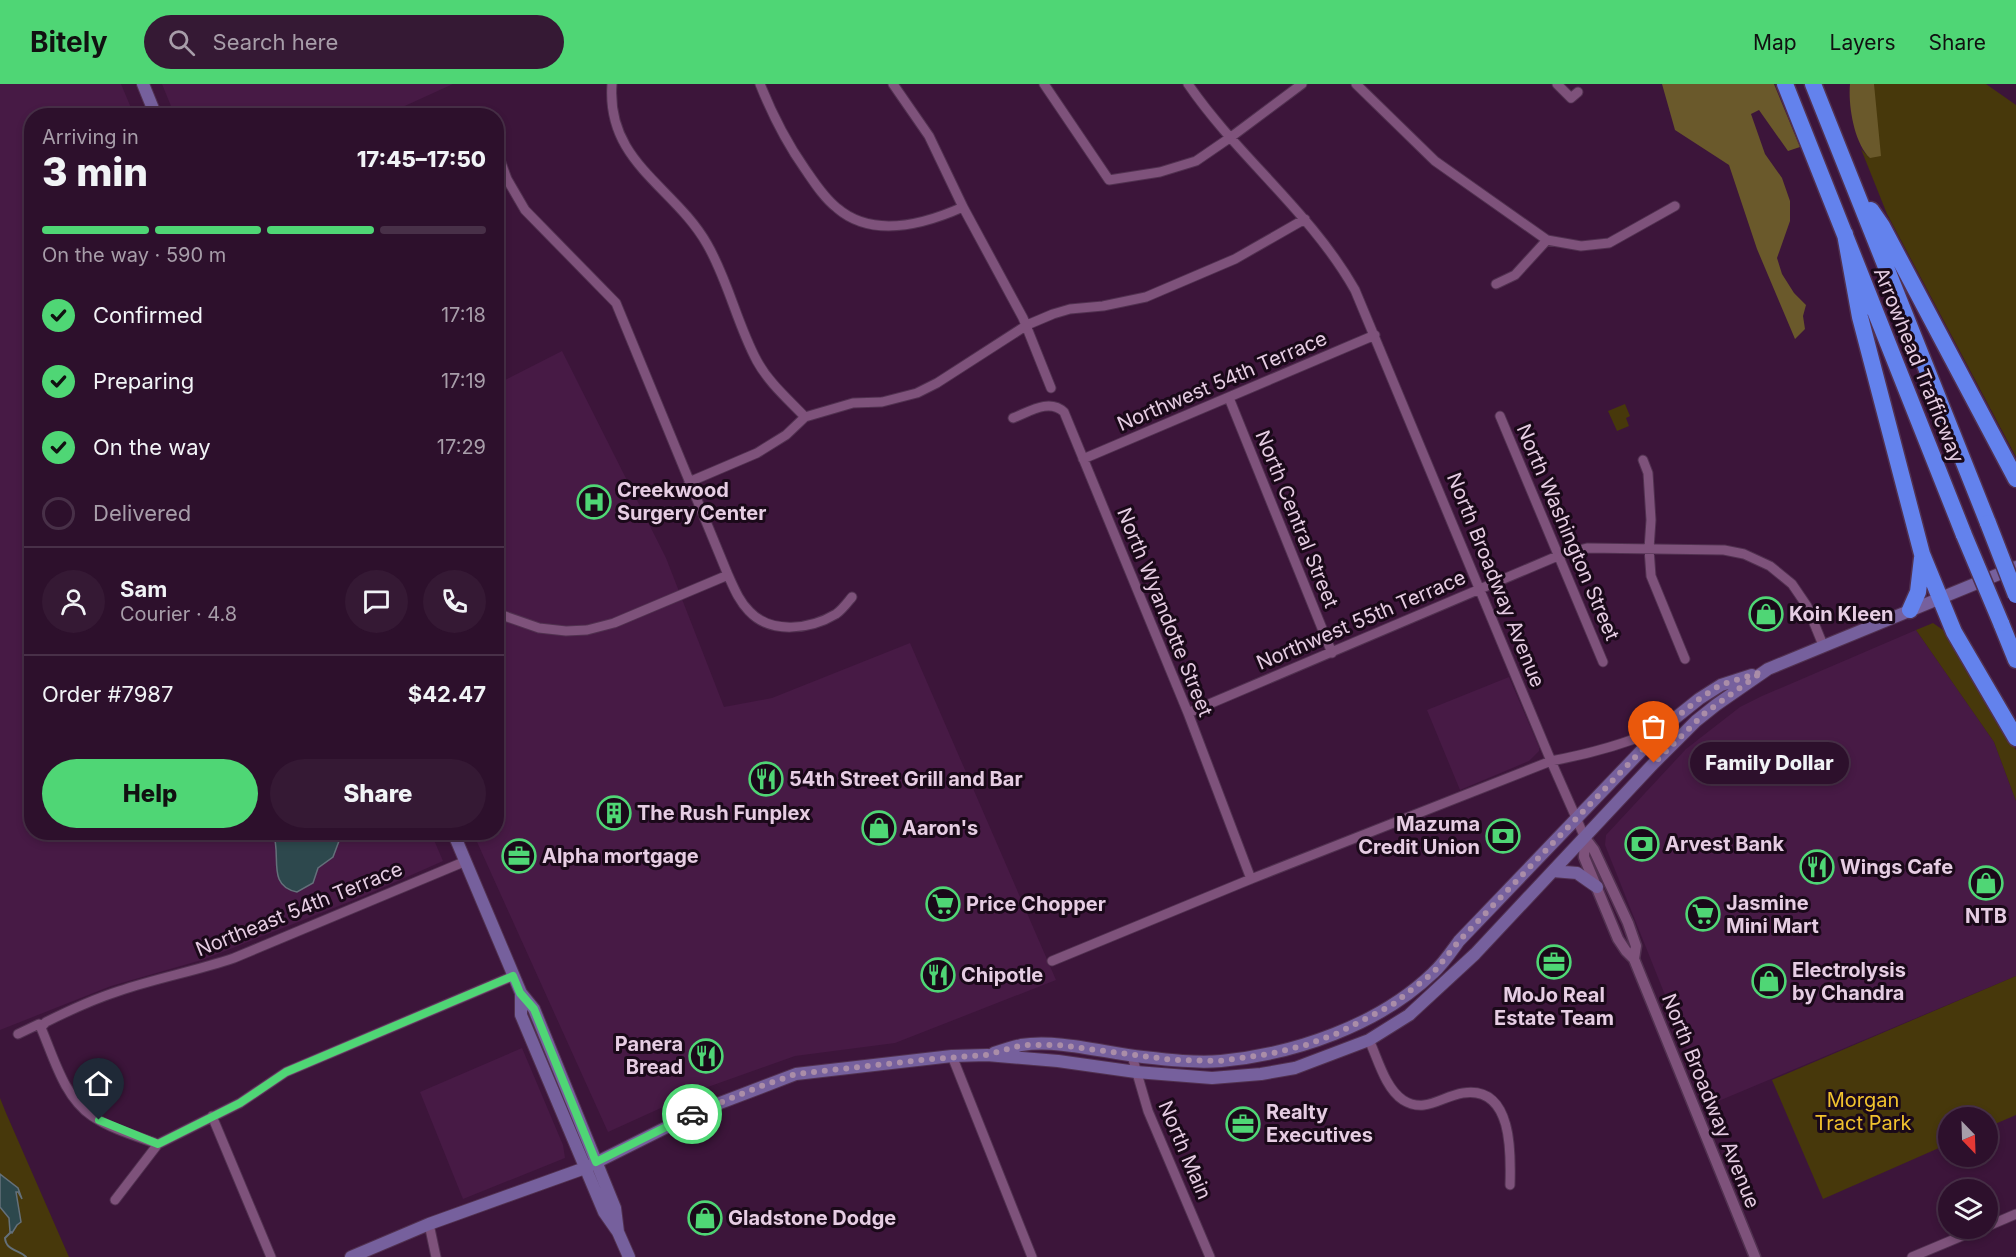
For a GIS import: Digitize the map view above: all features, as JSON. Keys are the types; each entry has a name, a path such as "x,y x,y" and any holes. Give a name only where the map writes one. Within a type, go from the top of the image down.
{"highway":[{"name":"Arrowhead Trafficway","path":"1785,84 2016,660"},
{"name":"Arrowhead Trafficway","path":"1812,84 2016,595"},
{"path":"1855,188 1882,226 2016,479"},
{"path":"1845,234 1860,317 1922,555 1954,632 2016,738"},
{"path":"1910,610 1918,592 1922,555"}],"main road":[{"path":"143,84 153,108"},
{"path":"987,1055 1022,1045 1059,1045 1132,1056 1219,1061 1270,1054 1306,1045 1338,1033 1383,1009 1433,973 1459,941 1664,727 1699,699 1720,685 1762,672 2016,567"},
{"path":"351,1257 429,1224 591,1165 699,1111 796,1074 952,1056 987,1055 1212,1078 1261,1074 1295,1068 1369,1040 1409,1015 1433,995 1475,954 1696,721 1762,672"},
{"path":"457,840 520,993 534,1009 591,1165 615,1208 618,1232 629,1257"},
{"path":"1553,871 1577,873 1597,887"}],"street":[{"path":"612,84 614,117 628,152 703,237 716,262 756,360 772,383 805,417"},
{"path":"760,84 794,154 837,209 862,221 896,226 931,220 963,207"},
{"path":"893,84 929,136 963,207 1027,325 1051,388"},
{"path":"1044,84 1109,180 1179,167 1196,161 1302,84"},
{"name":"North Broadway Avenue","path":"1188,84 1231,137 1305,219 1342,267 1355,290 1551,761 1585,838 1594,850 1628,923 1636,946 1634,959"},
{"path":"1356,84 1435,161 1547,240 1581,246 1609,243 1675,206"},
{"path":"1557,84 1571,99 1578,92"},
{"path":"504,171 525,210 616,303 728,575 737,595 750,613 780,627 803,626 838,613 852,597"},
{"path":"689,482 757,453 786,435 805,417 853,403 882,402 917,393 937,383 1027,325 1070,309 1103,306 1146,297 1235,260 1305,219"},
{"path":"1496,284 1515,275 1547,240"},
{"name":"Northwest 54th Terrace","path":"1083,459 1375,335"},
{"name":"North Central Street","path":"1228,398 1332,653"},
{"name":"North Wyandotte Street","path":"1013,418 1045,406 1060,408 1064,412 1188,713 1251,879"},
{"name":"North Washington Street","path":"1500,416 1603,662"},
{"path":"1643,460 1648,472 1651,576 1685,659"},
{"name":"Northwest 55th Terrace","path":"1188,713 1560,555 1587,548 1724,550 1744,554 1770,566 1791,584 1810,611 1823,645"},
{"path":"504,617 539,628 566,631 587,630 614,623 728,575"},
{"path":"1052,962 1251,879 1551,761 1595,752 1664,727"},
{"name":"North Broadway Avenue","path":"1585,838 1584,857 1618,939 1634,959 1755,1257"},
{"name":"Northeast 54th Terrace","path":"18,1034 39,1024 44,1025 86,1003 118,991 234,958 466,861"},
{"path":"115,1200 158,1144 246,1100 286,1072 513,976"},
{"path":"44,1025 41,1028 66,1085 78,1104 99,1120 158,1144"},
{"path":"1369,1040 1390,1087 1402,1100 1417,1106 1426,1106 1462,1093 1470,1093 1481,1095 1496,1104 1509,1133 1510,1185"},
{"path":"952,1056 1032,1257"},
{"name":"North Main","path":"1132,1056 1148,1111 1210,1257"},
{"path":"213,1116 271,1257"},
{"path":"1998,1222 2016,1214"},
{"path":"429,1224 436,1257"},
{"path":"1912,1257 1955,1239"}],"shaded area":[{"path":"0,84 121,84 131,108 24,108 24,840 434,840 443,861 364,896 205,959 111,986 0,1030"},
{"path":"162,84 453,84 400,108 260,108 259,106 253,108 172,108"},
{"path":"1662,84 1774,84 1800,147 1788,151 1759,110 1751,114 1765,154 1782,178 1790,201 1790,221 1777,258 1782,274 1794,293 1806,305 1803,316 1805,329 1795,339 1757,249 1729,165 1675,130"},
{"path":"1850,84 1874,84 1881,156 1870,158 1856,134 1851,113"},
{"path":"562,351 666,558 724,707 772,698 910,643 1056,980 895,1043 795,1056 705,1088 608,1132 476,840 504,840 504,380"},
{"path":"1916,630 1994,742 2016,801 2016,976 1709,1105 1605,845 1606,835 1686,749 1740,707"},
{"path":"1509,677 1539,751 1529,761 1460,790 1427,710"},
{"path":"275,840 339,840 333,857 318,868 313,883 297,892 287,889 281,883 278,876"},
{"path":"522,1048 563,1145 565,1158 463,1199 420,1092"},
{"path":"0,1174 18,1188 22,1199 16,1192 21,1222 12,1233 9,1218 0,1207"}],"green space":[{"path":"1874,84 1986,84 2016,105 2016,457 1887,214 1861,149 1870,158"},
{"path":"1625,404 1630,416 1626,418 1629,426 1617,431 1608,411"},
{"path":"1933,623 1946,632 2016,750 2016,801 1994,742 1916,630"},
{"name":"Morgan Tract Park","path":"2016,976 2016,1115 1998,1123 1998,1107 1938,1107 1938,1148 1823,1199 1772,1080"},
{"path":"0,1098 6,1113 69,1257 0,1257"}],"waterway":[{"path":"11,1232 5,1238 6,1242 26,1257"}],"way so far":[{"path":"692,1114 796,1074 952,1056 987,1055 1022,1045 1059,1045 1132,1056 1219,1061 1270,1054 1306,1045 1338,1033 1392,1005 1433,973 1459,941 1664,727 1720,685 1762,672 1705,713 1654,763"}],"place":[{"name":"Creekwood Surgery Center","path":"594,502"},
{"name":"Koin Kleen","path":"1766,614"},
{"name":"Family Dollar","path":"1654,763"},
{"name":"54th Street Grill and Bar","path":"766,779"},
{"name":"The Rush Funplex","path":"614,813"},
{"name":"Aaron's","path":"879,828"},
{"name":"Mazuma Credit Union","path":"1503,836"},
{"name":"Arvest Bank","path":"1642,844"},
{"name":"Alpha mortgage","path":"519,856"},
{"name":"Wings Cafe","path":"1817,867"},
{"name":"NTB","path":"1986,883"},
{"name":"Price Chopper","path":"943,904"},
{"name":"Jasmine Mini Mart","path":"1703,914"},
{"name":"MoJo Real Estate Team","path":"1554,962"},
{"name":"Chipotle","path":"938,975"},
{"name":"Electrolysis by Chandra","path":"1769,981"},
{"name":"Panera Bread","path":"706,1056"},
{"name":"Realty Executives","path":"1243,1124"},
{"name":"Gladstone Dodge","path":"705,1218"}],"route":[{"path":"99,1120 158,1144 240,1103 286,1072 513,976 520,993 534,1009 596,1162 692,1114"}]}
